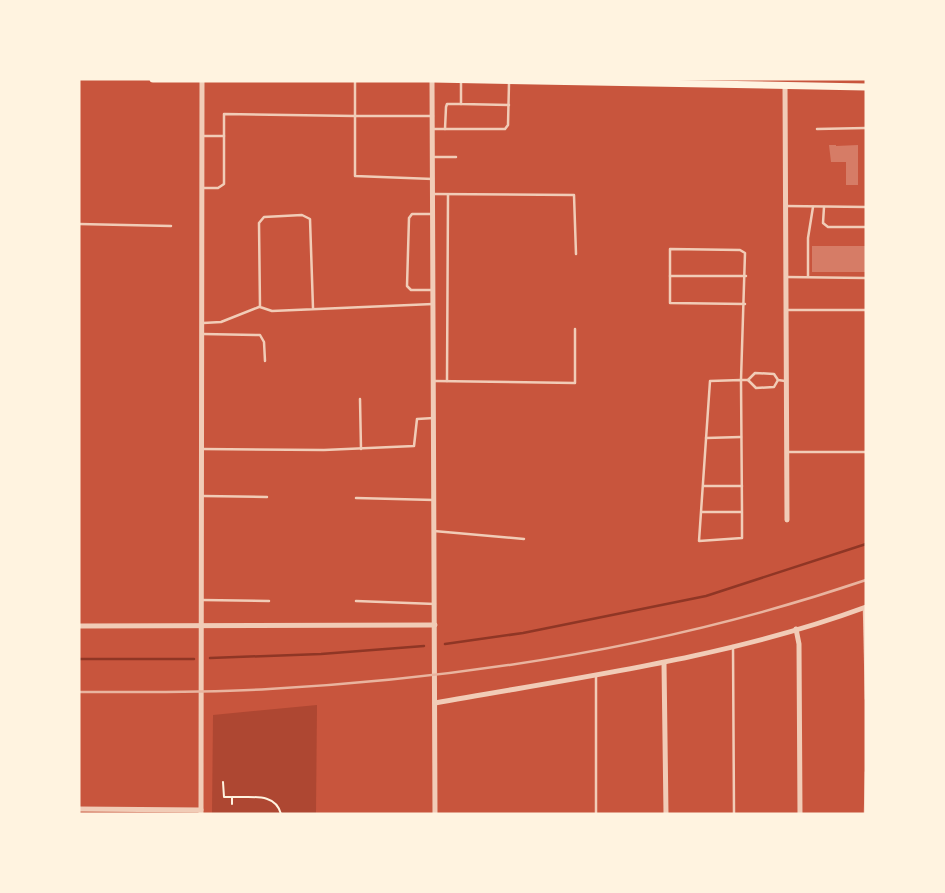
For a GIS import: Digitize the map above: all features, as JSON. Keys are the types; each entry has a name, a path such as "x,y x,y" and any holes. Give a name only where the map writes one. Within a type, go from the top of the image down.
{"main road":[{"path":"153,79 693,81 866,87"}],"street":[{"path":"79,809 201,812 202,79"},
{"path":"432,79 435,814"},
{"path":"785,86 787,520"},
{"path":"435,703 664,663 796,629 865,607"},
{"path":"79,626 435,625"},
{"path":"796,629 799,644 800,814"},
{"path":"664,663 666,814"}],"lane":[{"path":"355,79 355,176 433,178"},
{"path":"461,80 461,104"},
{"path":"433,129 505,129 508,125 509,80"},
{"path":"445,129 447,104 509,105"},
{"path":"202,188 218,188 224,184 223,114 433,116"},
{"path":"817,129 866,128"},
{"path":"202,136 223,136"},
{"path":"433,157 456,157"},
{"path":"433,194 574,195 576,254"},
{"path":"447,381 448,194"},
{"path":"785,206 866,206"},
{"path":"808,277 808,238 813,207"},
{"path":"824,207 823,223 828,227 866,227"},
{"path":"433,214 412,214 409,218 407,286 411,290 433,290"},
{"path":"260,307 259,223 264,217 302,215 310,219 313,308"},
{"path":"79,224 171,226"},
{"path":"745,304 670,303 670,250 740,250 745,253 746,276 745,304 741,380 741,538 699,541 710,381 741,380 748,380 756,388 774,387 778,380"},
{"path":"670,276 746,276"},
{"path":"786,277 866,278"},
{"path":"202,323 221,322 260,307 272,310 433,304"},
{"path":"786,310 866,310"},
{"path":"434,381 575,383 575,329"},
{"path":"202,334 260,335 264,342 264,361"},
{"path":"748,380 755,373 774,373 778,380"},
{"path":"778,380 787,381"},
{"path":"360,400 361,449"},
{"path":"202,450 414,446 417,419 434,418"},
{"path":"706,438 741,437"},
{"path":"787,452 866,452"},
{"path":"704,486 742,486"},
{"path":"203,496 267,497"},
{"path":"356,498 434,500"},
{"path":"702,512 742,512"},
{"path":"434,531 523,539"},
{"path":"202,600 269,601"},
{"path":"356,601 435,604"},
{"path":"865,607 866,699"},
{"path":"733,646 734,814"},
{"path":"596,674 596,814"},
{"path":"865,814 866,772"}],"path":[{"path":"223,782 224,797 270,799 281,810 281,814"},
{"path":"232,797 232,804"}],"shaded area":[{"path":"317,705 316,814 212,814 213,715"}],"building":[{"path":"829,145 858,145 858,185 846,185 846,162 831,162"},
{"path":"812,246 866,246 866,272 812,272"}],"waterway":[{"path":"445,644 523,633 706,596 866,544"},
{"path":"210,658 321,654 424,646"},
{"path":"79,659 194,659"}],"railway":[{"path":"79,692 269,689 345,684 496,667 571,655 720,623 866,580"}]}
